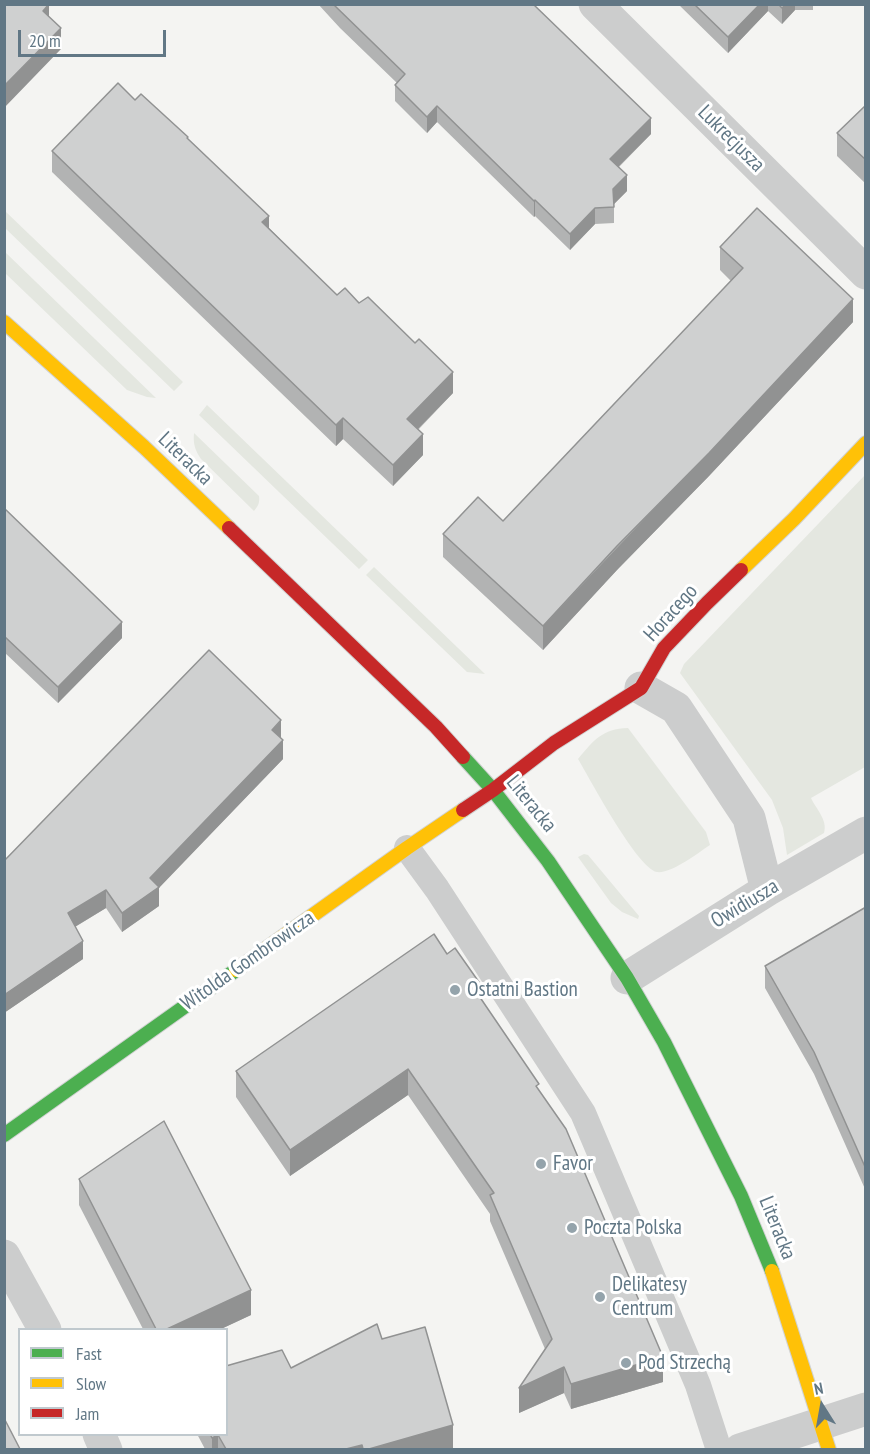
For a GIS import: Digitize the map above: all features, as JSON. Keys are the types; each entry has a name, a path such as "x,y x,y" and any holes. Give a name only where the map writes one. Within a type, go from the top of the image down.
{"street":[{"name":"Lukrecjusza","path":"595,4 866,273"},
{"name":"Literacka","path":"4,322 144,447 436,727 493,790 548,861 610,951 664,1042 741,1196 775,1279 825,1436"},
{"name":"Horacego","path":"493,790 554,743 641,688 664,648 707,603 795,519 866,443"},
{"path":"641,688 676,708 749,818 768,890"},
{"name":"Witolda Gombrowicza","path":"4,1135 407,848 493,790"},
{"name":"Owidiusza","path":"627,978 768,890 866,833"},
{"path":"4,1256 44,1328"},
{"path":"740,1449 825,1436 866,1409"}],"lane":[{"path":"407,848 437,889 584,1113 698,1385 719,1449"}],"shaded area":[{"path":"4,211 183,382 174,391 5,228"},
{"path":"5,252 156,398 127,390 5,273"},
{"path":"207,405 368,560 359,569 199,415"},
{"path":"194,433 259,496 254,511 201,459 195,447"},
{"path":"865,475 865,767 811,798 823,819 824,833 787,855 783,828 772,800 680,673 684,664"},
{"path":"374,567 485,674 467,672 366,575"},
{"path":"628,728 706,832 710,845 663,872 657,872 648,867 626,840 578,759 605,733"},
{"path":"588,855 639,916 638,919 622,912 611,903 578,857"}],"building":[{"path":"4,4 49,4 43,11 61,28 4,86"},
{"path":"333,4 533,4 651,118 610,159 627,175 613,189 614,207 595,208 570,234 437,106 427,117 395,85 405,74"},
{"path":"694,4 760,4 728,37"},
{"path":"118,83 135,100 141,94 188,137 269,216 262,222 337,295 345,288 359,303 368,297 415,343 419,339 453,372 407,419 423,434 393,465 343,418 336,425 52,151"},
{"path":"866,105 866,160 837,133"},
{"path":"757,208 853,299 543,626 443,534 478,497 503,521 743,268 720,247"},
{"path":"4,508 122,622 58,687 4,636"},
{"path":"209,650 281,720 272,730 283,740 150,878 159,887 122,913 106,890 68,913 83,941 4,995 4,861"},
{"path":"866,907 866,1169 814,1052 765,966"},
{"path":"434,934 447,954 455,948 481,985 475,990 539,1084 536,1086 566,1129 663,1357 571,1384 564,1367 519,1388 552,1339 490,1195 494,1193 408,1069 290,1150 236,1071"},
{"path":"164,1121 251,1290 169,1328 155,1328 79,1179"},
{"path":"377,1324 382,1339 425,1327 453,1425 369,1449 363,1449 362,1445 346,1449 226,1449 219,1436 228,1436 228,1365 282,1350 291,1368"},
{"path":"4,1418 20,1449 4,1449"}],"traffic: fast":[{"path":"463,757 493,790 548,861 627,978 664,1042 741,1196 772,1271"},
{"path":"4,1135 236,970"}],"traffic: slow":[{"path":"4,322 144,447 229,528"},
{"path":"741,570 794,519 866,443"},
{"path":"236,970 463,810"},
{"path":"772,1271 829,1450"}],"traffic: jam":[{"path":"229,528 436,727 463,757"},
{"path":"463,810 554,743 641,688 664,648 741,570"}],"place":[{"name":"Ostatni Bastion","path":"455,990"},
{"name":"Favor","path":"541,1164"},
{"name":"Poczta Polska","path":"572,1228"},
{"name":"Delikatesy Centrum","path":"600,1297"},
{"name":"Pod Strzechą","path":"626,1363"}]}
